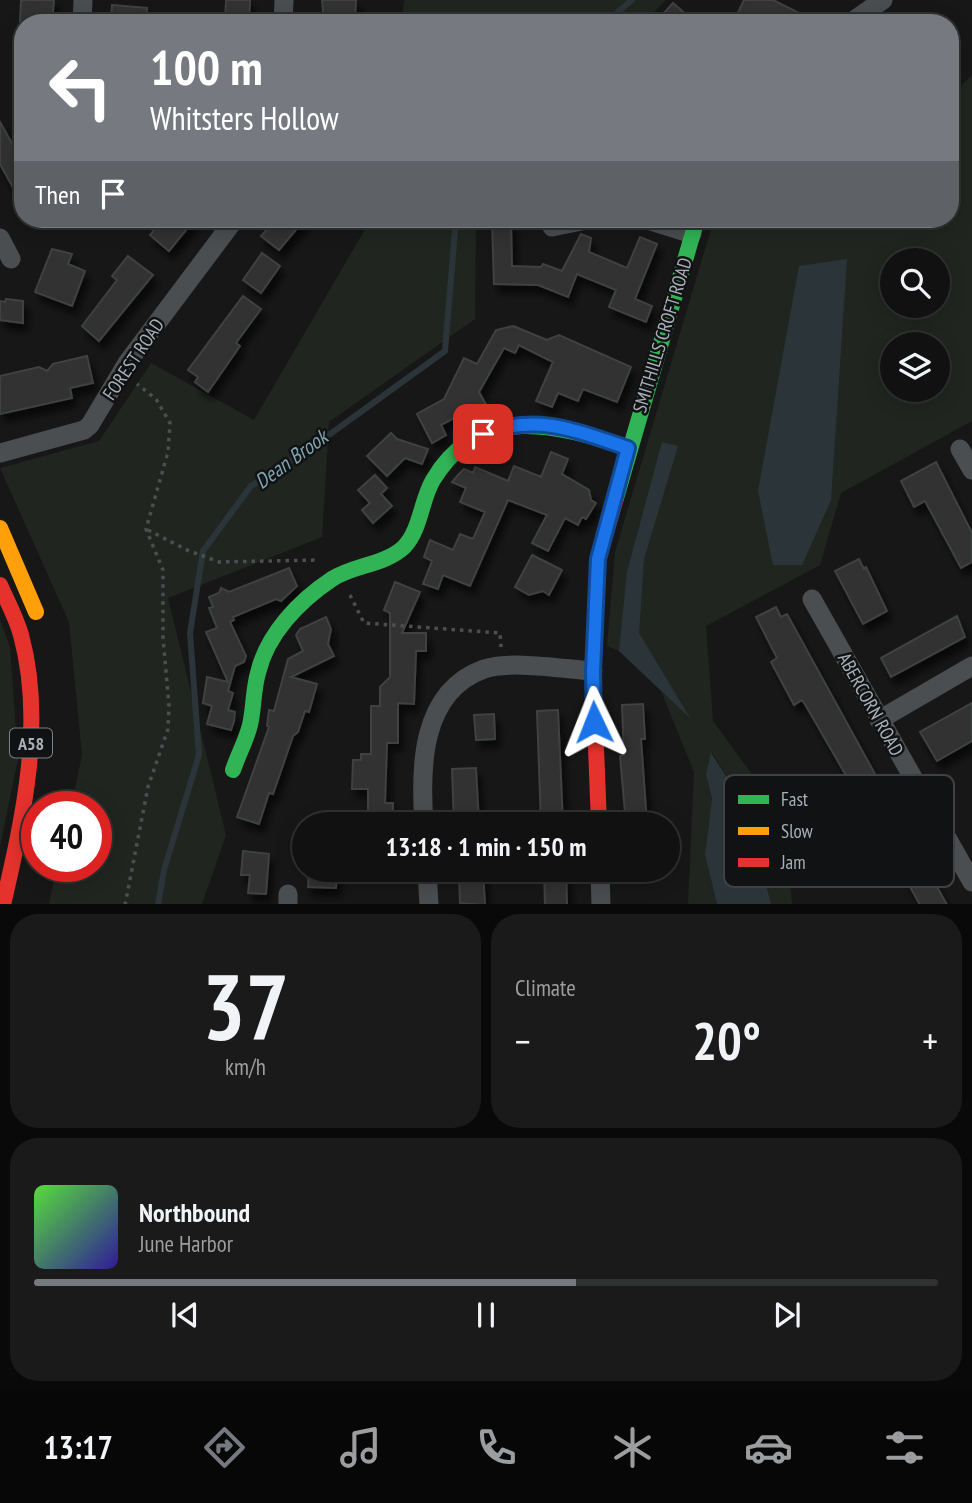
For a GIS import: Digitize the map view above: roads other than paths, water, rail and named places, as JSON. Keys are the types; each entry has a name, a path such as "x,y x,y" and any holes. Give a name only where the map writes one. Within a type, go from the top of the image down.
{"main road":[{"name":"SMITHILLS CROFT ROAD","path":"598,812 593,671 598,559 628,448 694,228"},
{"path":"232,761 250,724 260,665 274,636 337,576 401,549 411,536 429,487 442,467 483,434 507,425 535,423 560,426 628,448"},
{"path":"0,528 41,624"},
{"name":"A58","path":"0,585 22,637 32,699 30,764 3,904"}],"street":[{"path":"862,14 883,0"},
{"name":"FOREST ROAD","path":"0,453 84,430 90,425 122,372 228,228"},
{"path":"0,238 11,259"},
{"path":"960,449 972,470"},
{"name":"ABERCORN ROAD","path":"812,599 911,775"},
{"path":"424,812 422,755 428,731 454,690 484,669 502,666 593,671"},
{"path":"879,720 972,666"},
{"name":"ABERCORN ROAD","path":"954,849 971,878"},
{"path":"428,882 429,904"},
{"path":"600,882 601,904"}],"waterway":[{"name":"Dean Brook","path":"616,14 632,0"},
{"name":"Dean Brook","path":"158,904 164,870 199,755 190,633 203,551 251,486 315,445 445,351 455,228"}]}
